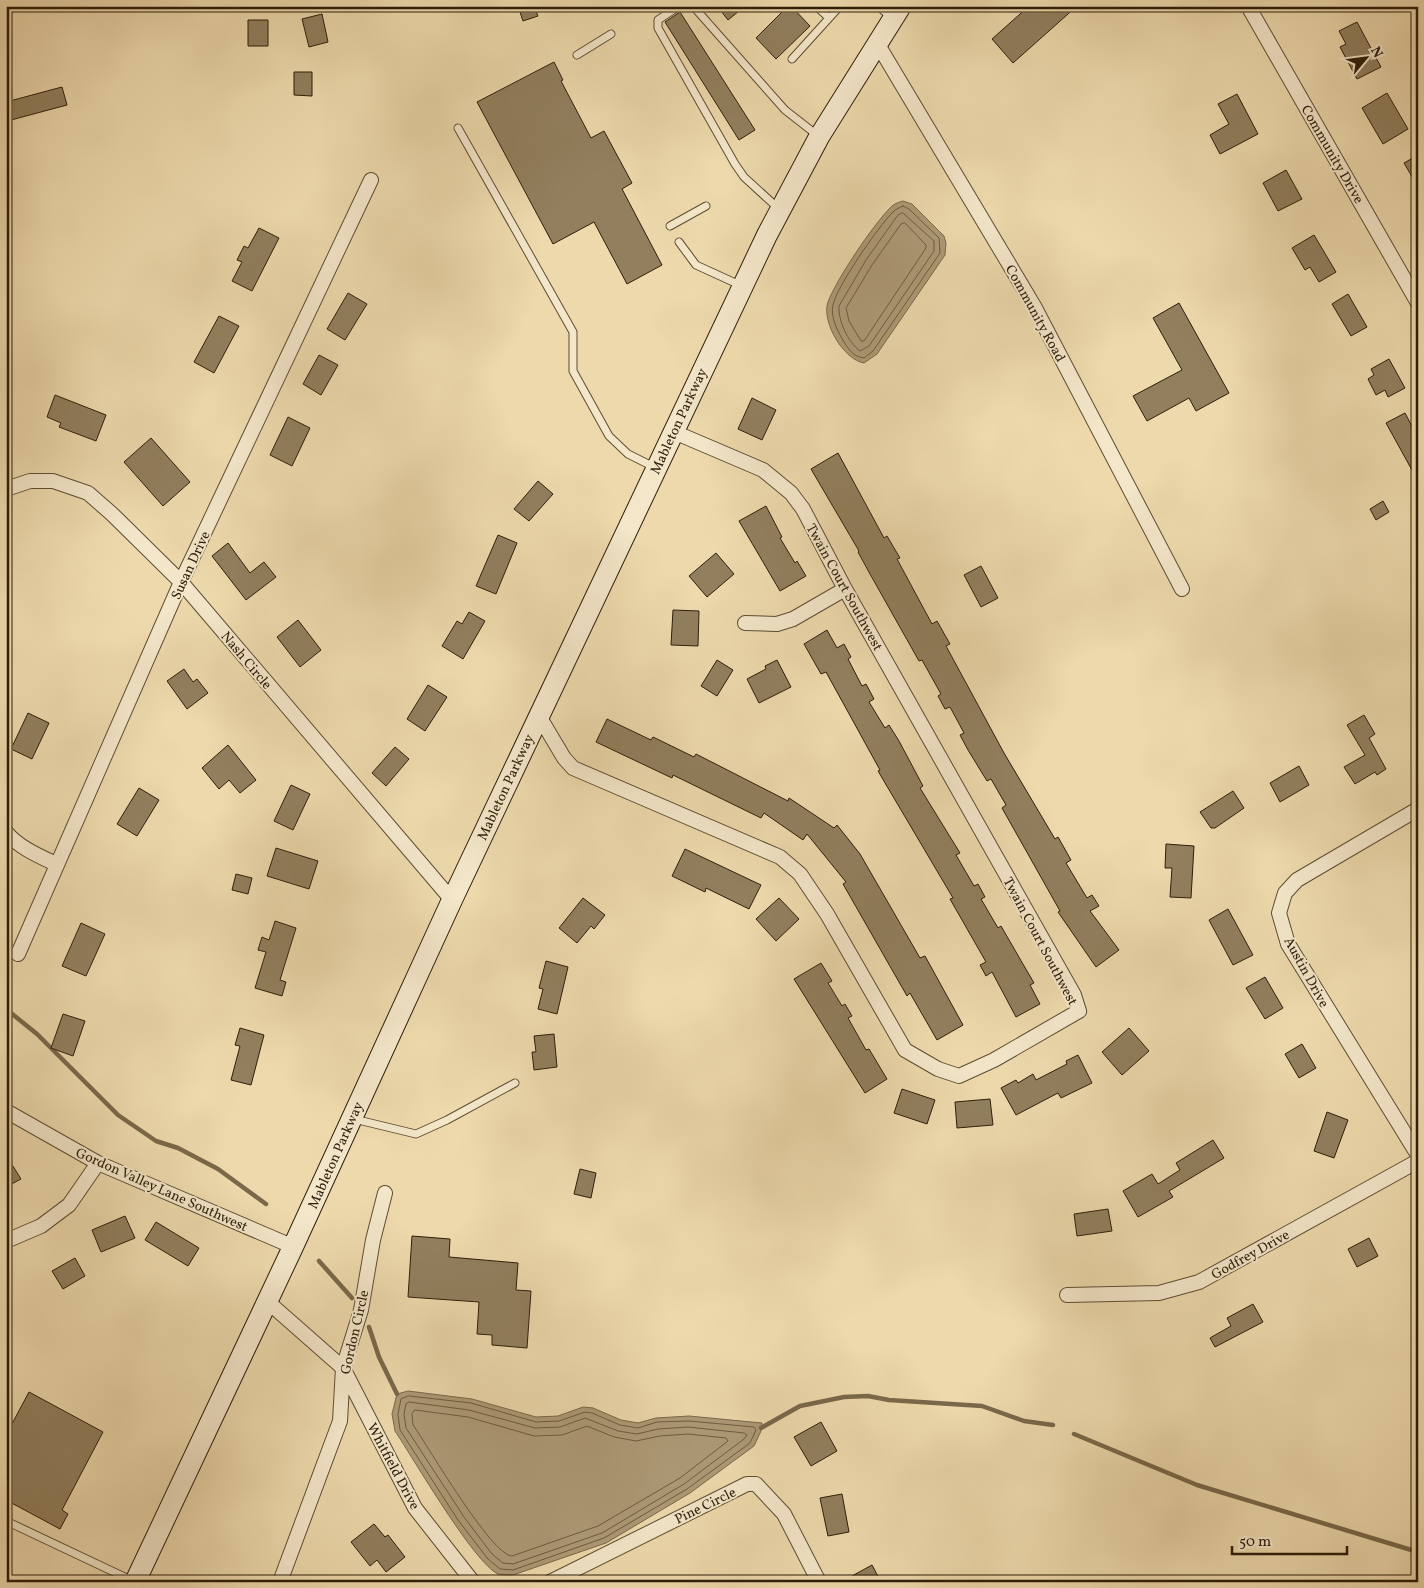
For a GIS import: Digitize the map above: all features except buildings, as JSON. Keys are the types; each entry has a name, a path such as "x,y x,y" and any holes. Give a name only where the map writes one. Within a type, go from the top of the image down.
{"main road":[{"name":"Mableton Parkway","path":"135,1582 294,1247 351,1119 538,716 742,286 780,210 820,137 877,43 890,10"}],"street":[{"name":"Community Drive","path":"1248,6 1418,303"},
{"name":"Community Road","path":"877,43 1034,306 1182,589"},
{"name":"Susan Drive","path":"18,954 181,582 371,180"},
{"name":"Twain Court Southwest","path":"538,716 564,758 573,768 780,857 800,874 827,914 905,1050 938,1069 959,1076 994,1060 1079,1011 1074,995 845,589 803,509 791,493 763,470 674,432"},
{"name":"Nash Circle","path":"6,489 30,481 53,481 88,493 138,538 181,582 452,900"},
{"path":"746,623 777,624 793,619 845,589"},
{"name":"Austin Drive","path":"1418,809 1297,880 1286,892 1279,913 1288,944 1418,1155"},
{"path":"6,832 36,854 56,864"},
{"name":"Gordon Valley Lane Southwest","path":"6,1112 98,1163 294,1247"},
{"name":"Godfrey Drive","path":"1066,1295 1159,1293 1199,1282 1418,1160"},
{"path":"6,1241 41,1226 69,1205 98,1163"},
{"name":"Gordon Circle","path":"280,1582 340,1421 344,1368 361,1310 373,1240 385,1194"},
{"path":"268,1302 344,1368"},
{"name":"Whitfield Drive","path":"344,1368 415,1508 473,1582"},
{"name":"Pine Circle","path":"550,1582 747,1484 756,1484 784,1514 819,1582"}],"lane":[{"path":"679,6 658,20 658,28 735,164 744,177 780,210"},
{"path":"693,6 785,110 820,137"},
{"path":"816,6 829,18"},
{"path":"792,59 840,6"},
{"path":"577,55 611,34"},
{"path":"458,128 573,332 573,371 609,436 628,454 657,468"},
{"path":"670,226 706,206"},
{"path":"679,242 696,265 742,286"},
{"path":"351,1119 416,1134 448,1120 515,1083"},
{"path":"6,1521 135,1582"}],"water":[{"path":"903,201 912,204 944,236 946,243 945,255 877,354 864,363 849,355 836,339 828,320 828,302 847,267 874,227 891,207"},
{"path":"408,1391 472,1399 536,1417 558,1416 583,1407 593,1408 621,1420 638,1423 656,1418 689,1416 762,1423 761,1431 754,1446 690,1493 606,1543 513,1575 501,1575 487,1566 474,1551 395,1431 392,1414 397,1394"}],"waterway":[{"path":"6,1009 37,1034 118,1115 156,1141 178,1148 218,1169 266,1204"},
{"path":"319,1261 352,1298"},
{"path":"369,1327 379,1357 397,1394"},
{"path":"761,1428 800,1406 844,1397 868,1396 889,1400 982,1406 1024,1421 1053,1425"},
{"path":"1074,1434 1197,1485 1418,1552"}]}
